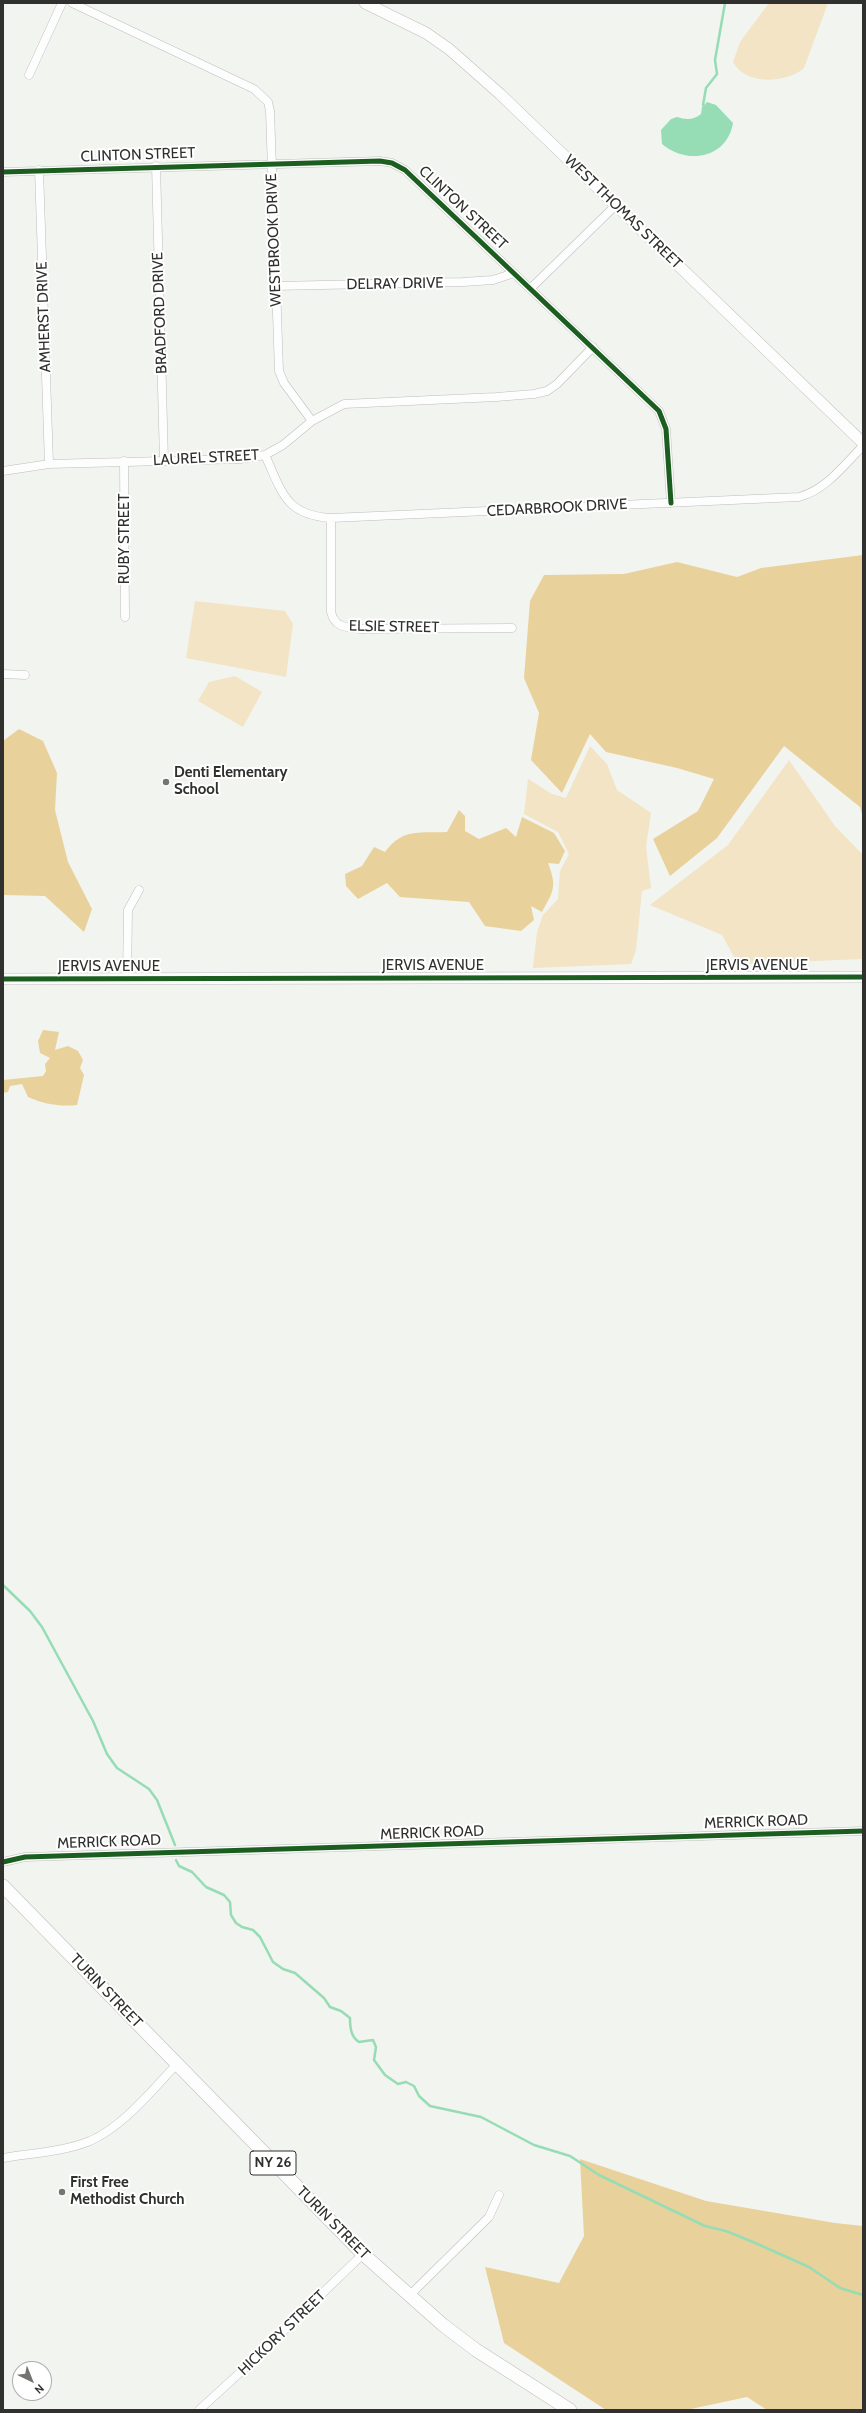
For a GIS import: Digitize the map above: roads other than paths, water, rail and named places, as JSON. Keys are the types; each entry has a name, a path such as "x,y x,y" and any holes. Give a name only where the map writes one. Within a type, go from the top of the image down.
{"main road":[{"name":"TURIN STREET","path":"3,1886 362,2254 443,2325 476,2350 570,2410"}],"street":[{"path":"29,75 62,3"},
{"name":"WESTBROOK DRIVE","path":"72,3 247,86 262,95 268,102 270,110 279,371 284,383 312,421"},
{"name":"WEST THOMAS STREET","path":"365,3 426,33 449,49 500,94 616,204 863,444"},
{"name":"CLINTON STREET","path":"3,172 272,163 380,161 392,163 405,170 659,411 666,429 671,502"},
{"name":"BRADFORD DRIVE","path":"156,166 164,461"},
{"name":"AMHERST DRIVE","path":"39,170 49,464"},
{"path":"531,288 616,204"},
{"name":"DELRAY DRIVE","path":"275,286 471,282 493,280 514,273"},
{"name":"LAUREL STREET","path":"3,471 49,464 240,459 265,455 283,445 312,421 331,409 355,403 431,401 534,394 547,391 557,384 593,347"},
{"name":"CEDARBROOK DRIVE","path":"265,455 282,492 298,511 312,517 331,518 799,497 812,493 828,482 863,444"},
{"name":"RUBY STREET","path":"124,461 125,617"},
{"name":"ELSIE STREET","path":"331,518 332,612 333,621 339,625 360,629 512,628"},
{"path":"3,674 25,675"},
{"path":"127,979 128,910 139,890"},
{"name":"JERVIS AVENUE","path":"3,980 863,977"},
{"name":"MERRICK ROAD","path":"3,1862 25,1857 863,1831"},
{"path":"3,2158 72,2147 91,2140 126,2115 177,2064"},
{"path":"409,2296 489,2217 499,2196"},
{"name":"HICKORY STREET","path":"199,2410 245,2368 362,2254"}],"waterway":[{"path":"703,105 706,88 717,74 715,60 725,3"},
{"path":"3,1585 30,1611 42,1627 93,1721 107,1754 117,1768 149,1789 157,1800 175,1845"},
{"path":"176,1860 179,1866 192,1872 206,1887 224,1895 230,1902 231,1915 236,1923 242,1927 253,1930 260,1937 273,1962 283,1969 295,1973 324,1998 330,2007 341,2011 350,2018 350,2025 356,2040 359,2042 373,2040 376,2047 374,2060 385,2075 398,2084 406,2082 414,2086 419,2096 430,2106 481,2117 534,2145 570,2156 599,2175 705,2226 726,2231 753,2242 809,2267 840,2288 863,2295"}],"place":[{"name":"Denti Elementary School","path":"166,782"},
{"name":"First Free Methodist Church","path":"62,2192"}]}
